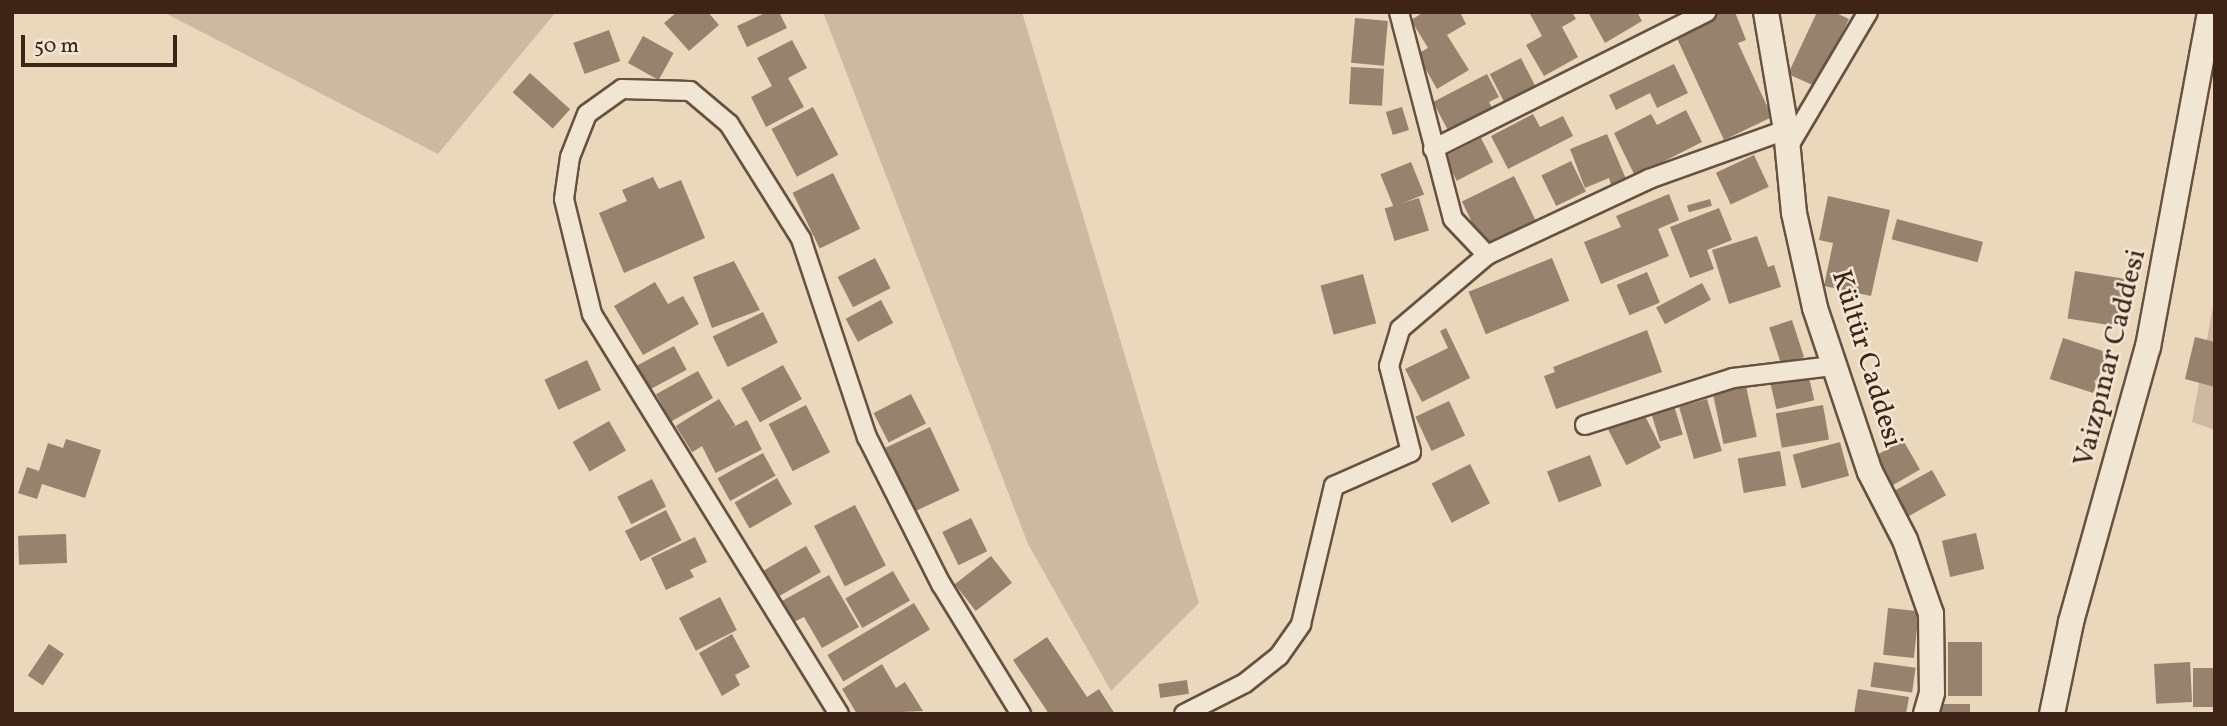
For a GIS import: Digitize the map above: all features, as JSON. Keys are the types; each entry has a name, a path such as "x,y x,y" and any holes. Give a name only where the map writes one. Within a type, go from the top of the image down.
{"street":[{"path":"1399,12 1453,219 1487,255"},
{"path":"1433,149 1707,12"},
{"name":"Kültür Caddesi","path":"1766,12 1802,250 1832,366 1870,472 1924,584 1933,648 1932,693 1926,714"},
{"path":"1184,714 1245,683 1279,656 1301,624 1334,486 1411,452 1389,366 1400,329 1487,255 1649,179 1786,141 1868,12"},
{"name":"Vaizpınar Caddesi","path":"2052,714 2071,622 2148,347 2210,12"},
{"path":"838,714 592,314 564,199 570,157 587,114 622,89 690,92 729,124 801,239 867,437 942,584 1021,714"},
{"path":"1585,425 1733,378 1832,366"}],"shaded area":[{"path":"163,12 556,12 438,154"},
{"path":"823,12 1022,12 1199,603 1111,691 1028,544"},
{"path":"2215,295 2215,430 2192,422"}],"building":[{"path":"677,12 708,12 719,25 689,51 664,23"},
{"path":"767,12 779,12 787,28 747,47 737,26"},
{"path":"1424,12 1460,12 1466,24 1447,35 1469,70 1437,89 1417,54 1428,48 1411,20"},
{"path":"1529,12 1572,12 1576,19 1562,27 1578,57 1544,76 1526,45 1542,36"},
{"path":"1588,12 1637,12 1642,21 1605,43"},
{"path":"1719,12 1735,12 1746,40 1738,43 1772,117 1724,140 1674,32"},
{"path":"1817,12 1834,12 1849,19 1817,87 1788,74"},
{"path":"1355,18 1388,21 1384,66 1351,63"},
{"path":"609,30 620,61 585,74 573,43"},
{"path":"643,36 674,53 659,80 628,63"},
{"path":"792,40 807,68 788,78 804,107 766,127 751,97 772,86 757,58"},
{"path":"1521,58 1536,87 1505,103 1490,74"},
{"path":"1674,64 1688,93 1657,108 1650,93 1616,110 1609,95"},
{"path":"1351,67 1384,69 1382,106 1349,104"},
{"path":"530,73 570,109 553,128 513,92"},
{"path":"1487,74 1499,97 1489,102 1495,113 1451,136 1433,102"},
{"path":"813,107 838,155 797,177 772,129"},
{"path":"1402,107 1409,130 1393,135 1386,112"},
{"path":"1686,110 1702,142 1635,176 1614,133 1651,114 1657,125"},
{"path":"1533,114 1540,127 1563,116 1573,136 1508,169 1491,136"},
{"path":"1607,134 1626,179 1611,185 1609,178 1585,188 1570,149"},
{"path":"1481,138 1493,162 1457,181 1444,157"},
{"path":"1754,155 1769,187 1731,204 1716,173"},
{"path":"1571,161 1586,192 1556,206 1541,175"},
{"path":"1411,162 1424,194 1394,207 1380,174"},
{"path":"833,173 860,229 820,248 793,193"},
{"path":"1514,176 1537,223 1485,248 1462,201"},
{"path":"653,177 659,189 681,180 705,238 624,273 599,213 627,201 622,190"},
{"path":"1669,194 1679,220 1658,229 1669,256 1601,284 1584,242 1621,227 1616,216"},
{"path":"1828,196 1890,210 1871,296 1824,286 1833,243 1819,240"},
{"path":"1419,198 1429,231 1395,241 1385,209"},
{"path":"1710,199 1712,206 1689,212 1687,206"},
{"path":"1719,208 1732,240 1707,250 1714,269 1690,278 1670,227"},
{"path":"1897,219 1983,242 1978,262 1892,239"},
{"path":"1757,236 1768,267 1774,265 1781,287 1729,304 1712,250"},
{"path":"875,258 890,288 853,307 838,277"},
{"path":"1552,258 1569,301 1486,334 1469,292"},
{"path":"734,261 760,310 712,328 693,277"},
{"path":"2075,271 2124,279 2117,326 2067,318"},
{"path":"1647,272 1660,302 1630,315 1617,285"},
{"path":"1363,274 1376,323 1334,335 1320,285"},
{"path":"655,282 668,304 683,296 699,324 643,355 614,306"},
{"path":"1702,283 1711,300 1665,324 1656,307"},
{"path":"881,300 893,323 858,342 846,319"},
{"path":"763,312 778,343 728,367 713,337"},
{"path":"1792,320 1804,357 1781,365 1769,327"},
{"path":"1446,328 1470,378 1422,402 1405,369 1448,348 1440,331"},
{"path":"1647,330 1662,372 1556,409 1544,376 1555,372 1553,367"},
{"path":"2195,337 2215,342 2215,387 2185,379"},
{"path":"2063,338 2107,352 2093,393 2050,379"},
{"path":"674,346 687,370 646,391 633,368"},
{"path":"587,360 601,390 558,410 544,380"},
{"path":"783,365 802,399 760,422 741,388"},
{"path":"698,371 713,398 671,421 656,394"},
{"path":"1808,373 1814,400 1776,409 1770,382"},
{"path":"1746,386 1757,437 1724,444 1713,393"},
{"path":"911,394 926,423 889,442 874,413"},
{"path":"719,399 735,425 692,452 676,426"},
{"path":"1672,399 1683,434 1660,441 1649,406"},
{"path":"1707,399 1722,451 1694,459 1679,407"},
{"path":"1449,401 1465,435 1432,451 1415,417"},
{"path":"806,405 830,452 793,471 769,424"},
{"path":"1823,405 1829,439 1782,448 1776,413"},
{"path":"1642,410 1661,447 1626,465 1607,428"},
{"path":"747,420 762,449 716,473 701,444"},
{"path":"609,421 626,450 590,471 573,442"},
{"path":"930,427 960,490 915,511 886,448"},
{"path":"66,439 101,450 85,498 42,484 37,499 18,493 27,467 39,471 48,443 63,448"},
{"path":"1903,440 1920,469 1891,486 1874,457"},
{"path":"1840,442 1849,476 1802,488 1793,455"},
{"path":"1780,451 1786,485 1744,493 1738,458"},
{"path":"763,453 776,476 730,501 718,478"},
{"path":"1590,455 1602,486 1559,502 1547,471"},
{"path":"1470,464 1490,503 1452,523 1432,484"},
{"path":"1932,470 1946,495 1904,519 1890,493"},
{"path":"777,478 792,504 750,528 735,502"},
{"path":"652,479 666,507 631,524 617,497"},
{"path":"855,505 886,566 845,586 814,526"},
{"path":"666,510 681,540 640,561 625,531"},
{"path":"971,518 987,551 958,565 942,532"},
{"path":"1976,533 1984,569 1950,577 1942,541"},
{"path":"66,534 67,563 19,565 18,536"},
{"path":"695,537 707,562 690,570 694,577 666,590 651,558"},
{"path":"806,546 821,572 772,600 757,574"},
{"path":"991,556 1012,583 976,611 955,584"},
{"path":"893,571 910,600 862,628 845,598"},
{"path":"829,575 859,627 822,648 804,617 794,622 782,601"},
{"path":"720,597 737,630 696,651 679,618"},
{"path":"914,603 930,630 843,682 827,655"},
{"path":"1888,608 1919,611 1914,658 1883,655"},
{"path":"732,634 750,667 735,675 740,685 722,696 699,653"},
{"path":"1047,637 1087,697 1099,689 1115,714 1049,714 1013,660"},
{"path":"1948,642 1982,642 1982,696 1948,696"},
{"path":"49,644 64,654 43,686 28,676"},
{"path":"1874,662 1916,668 1912,693 1871,687"},
{"path":"2190,662 2192,702 2156,704 2154,664"},
{"path":"882,664 896,688 905,682 923,711 857,714 842,689"},
{"path":"2193,668 2215,668 2215,707 2193,707"},
{"path":"1187,680 1189,694 1160,698 1158,684"},
{"path":"1858,689 1909,697 1906,714 1854,714"},
{"path":"1941,704 1970,704 1970,714 1941,714"}]}
